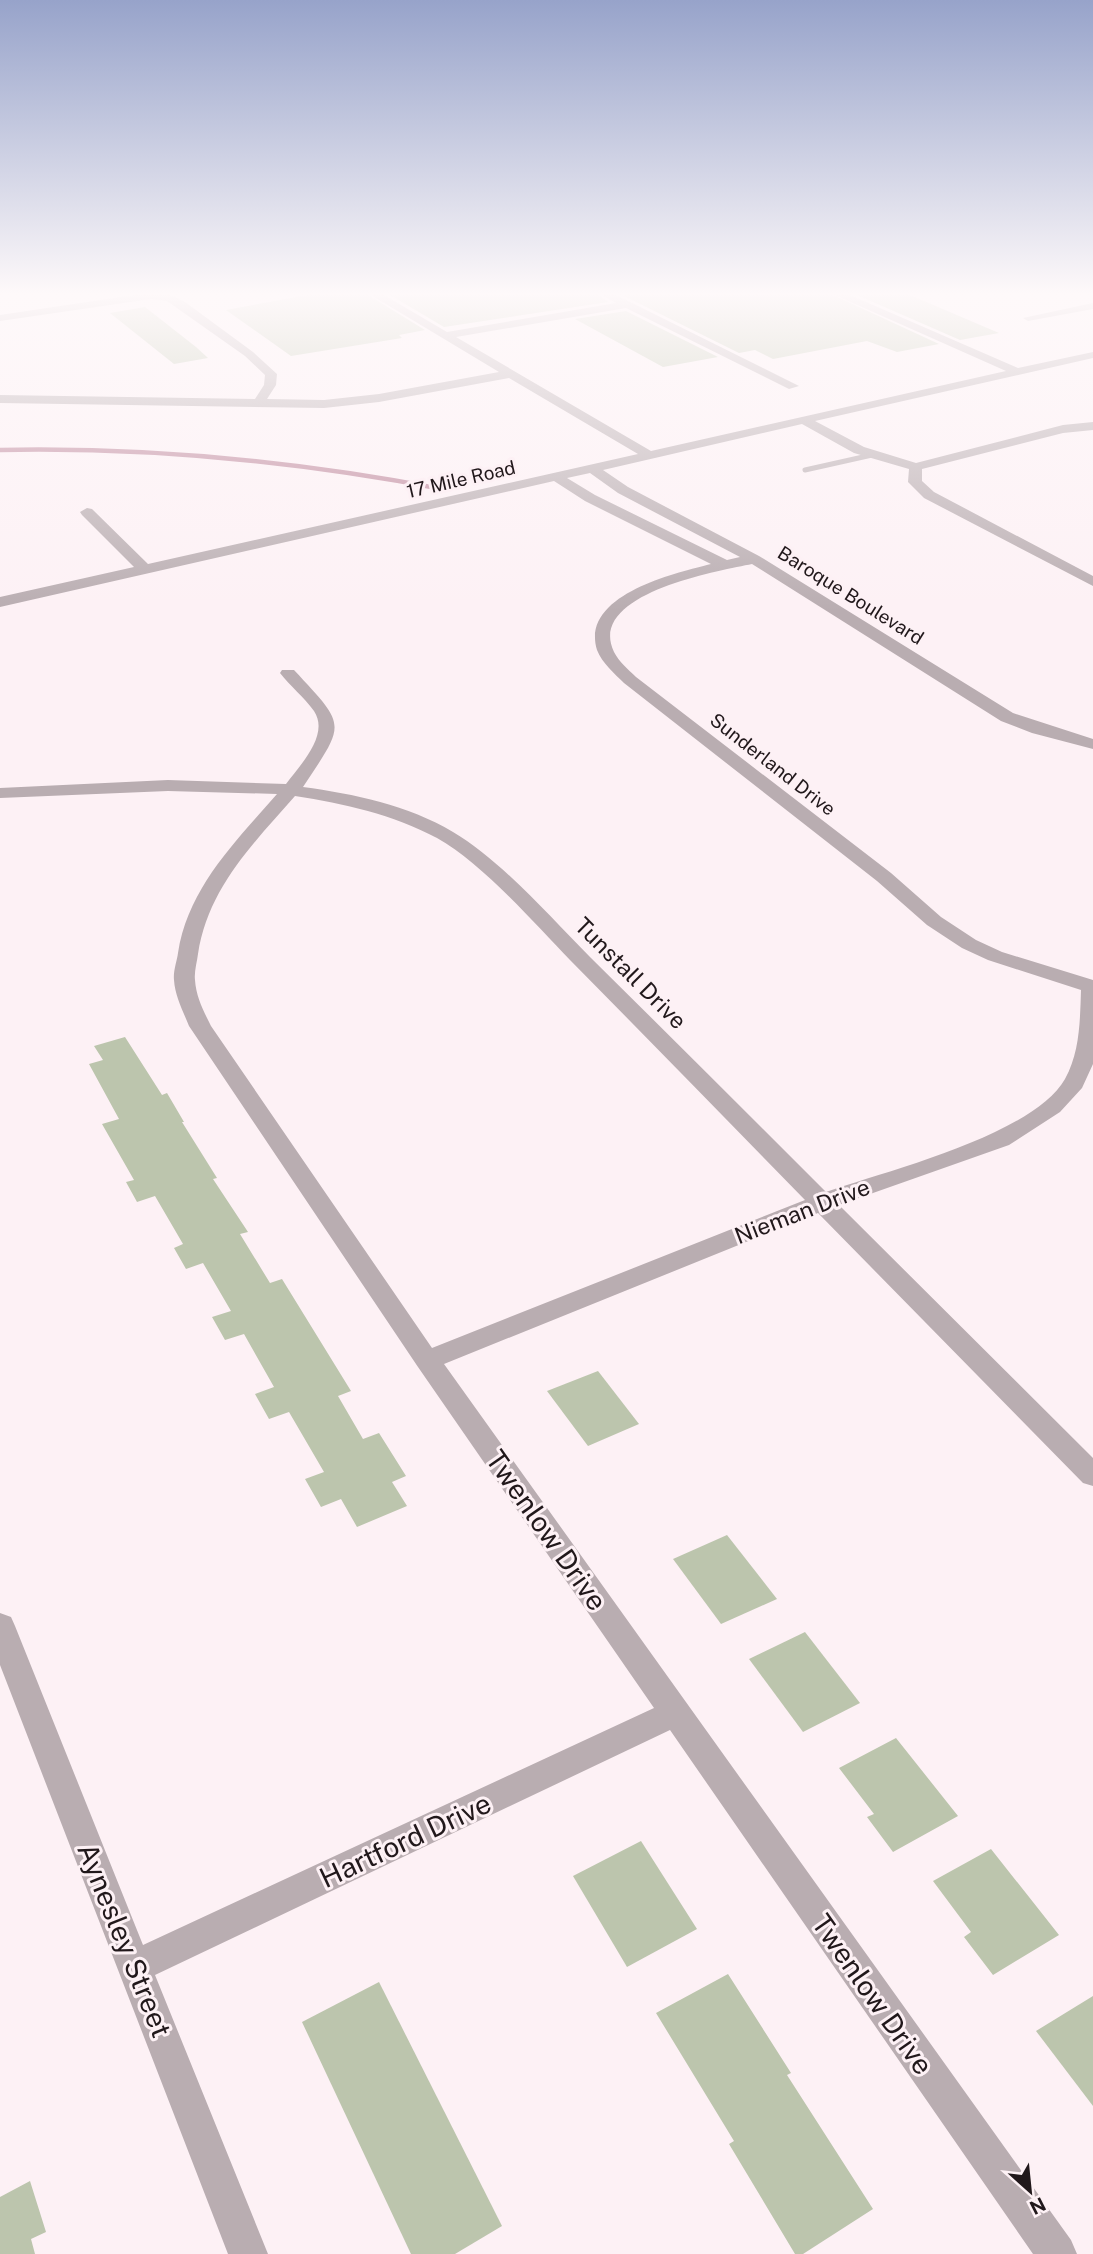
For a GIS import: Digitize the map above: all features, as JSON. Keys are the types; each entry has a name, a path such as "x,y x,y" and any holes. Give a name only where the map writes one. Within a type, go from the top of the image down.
{"street":[{"path":"160,400 258,405 359,400"},
{"path":"258,405 261,400"},
{"path":"554,400 649,455"},
{"name":"17 Mile Road","path":"0,602 891,400"},
{"path":"803,420 872,455 915,469"},
{"path":"778,425 797,435"},
{"path":"830,450 856,458 915,469 1063,429 1093,426"},
{"name":"Baroque Boulevard","path":"592,468 623,490 754,559 1007,717 1038,729 1093,744"},
{"path":"915,469 915,482 929,495 1093,582"},
{"path":"557,477 590,498 725,565"},
{"path":"88,512 144,569"},
{"name":"Sunderland Drive","path":"754,559 673,578 634,595 611,614 603,632 604,647 614,664 630,680 884,877 934,921 995,957 1092,987"},
{"name":"Twenlow Drive","path":"288,673 315,699 327,722 326,739 292,789 226,863 200,909 190,940 184,979 189,1001 215,1051 427,1360 1057,2254"},
{"name":"Tunstall Drive","path":"0,793 221,787 292,789 390,811 426,825 466,850 526,904 1093,1475"},
{"name":"Nieman Drive","path":"427,1360 822,1202 1001,1140 1084,1086 1084,1059 1090,1027 1092,987"},
{"name":"Aynesley Street","path":"0,1626 248,2254"},
{"name":"Hartford Drive","path":"136,1966 675,1713"}],"lane":[{"path":"805,470 872,455"}],"building":[{"path":"125,1037 162,1095 167,1093 217,1178 213,1179 248,1232 240,1234 270,1283 282,1279 351,1391 338,1396 363,1439 379,1433 406,1476 392,1482 407,1506 357,1527 341,1499 321,1507 305,1479 324,1472 289,1412 269,1419 255,1394 274,1387 244,1334 225,1340 212,1317 231,1311 203,1263 186,1269 174,1248 183,1244 155,1196 137,1202 126,1182 134,1180 102,1124 119,1119 89,1064 103,1060 94,1046"},
{"path":"598,1371 639,1424 588,1446 547,1391"},
{"path":"727,1535 777,1599 721,1624 673,1559"},
{"path":"805,1632 860,1703 803,1732 749,1659"},
{"path":"896,1738 958,1816 893,1852 867,1817 874,1814 839,1768"},
{"path":"641,1841 697,1929 627,1967 573,1876"},
{"path":"991,1849 1059,1935 993,1975 964,1937 971,1932 933,1881"},
{"path":"728,1974 791,2073 787,2075 873,2209 803,2254 795,2254 729,2144 734,2141 656,2013"},
{"path":"379,1982 502,2226 455,2254 411,2254 302,2022"},
{"path":"1093,1996 1093,2106 1036,2031"},
{"path":"30,2181 46,2232 31,2239 35,2254 0,2254 0,2197"}],"waterway":[{"path":"0,450 112,451 222,458 332,471 442,489"}]}
